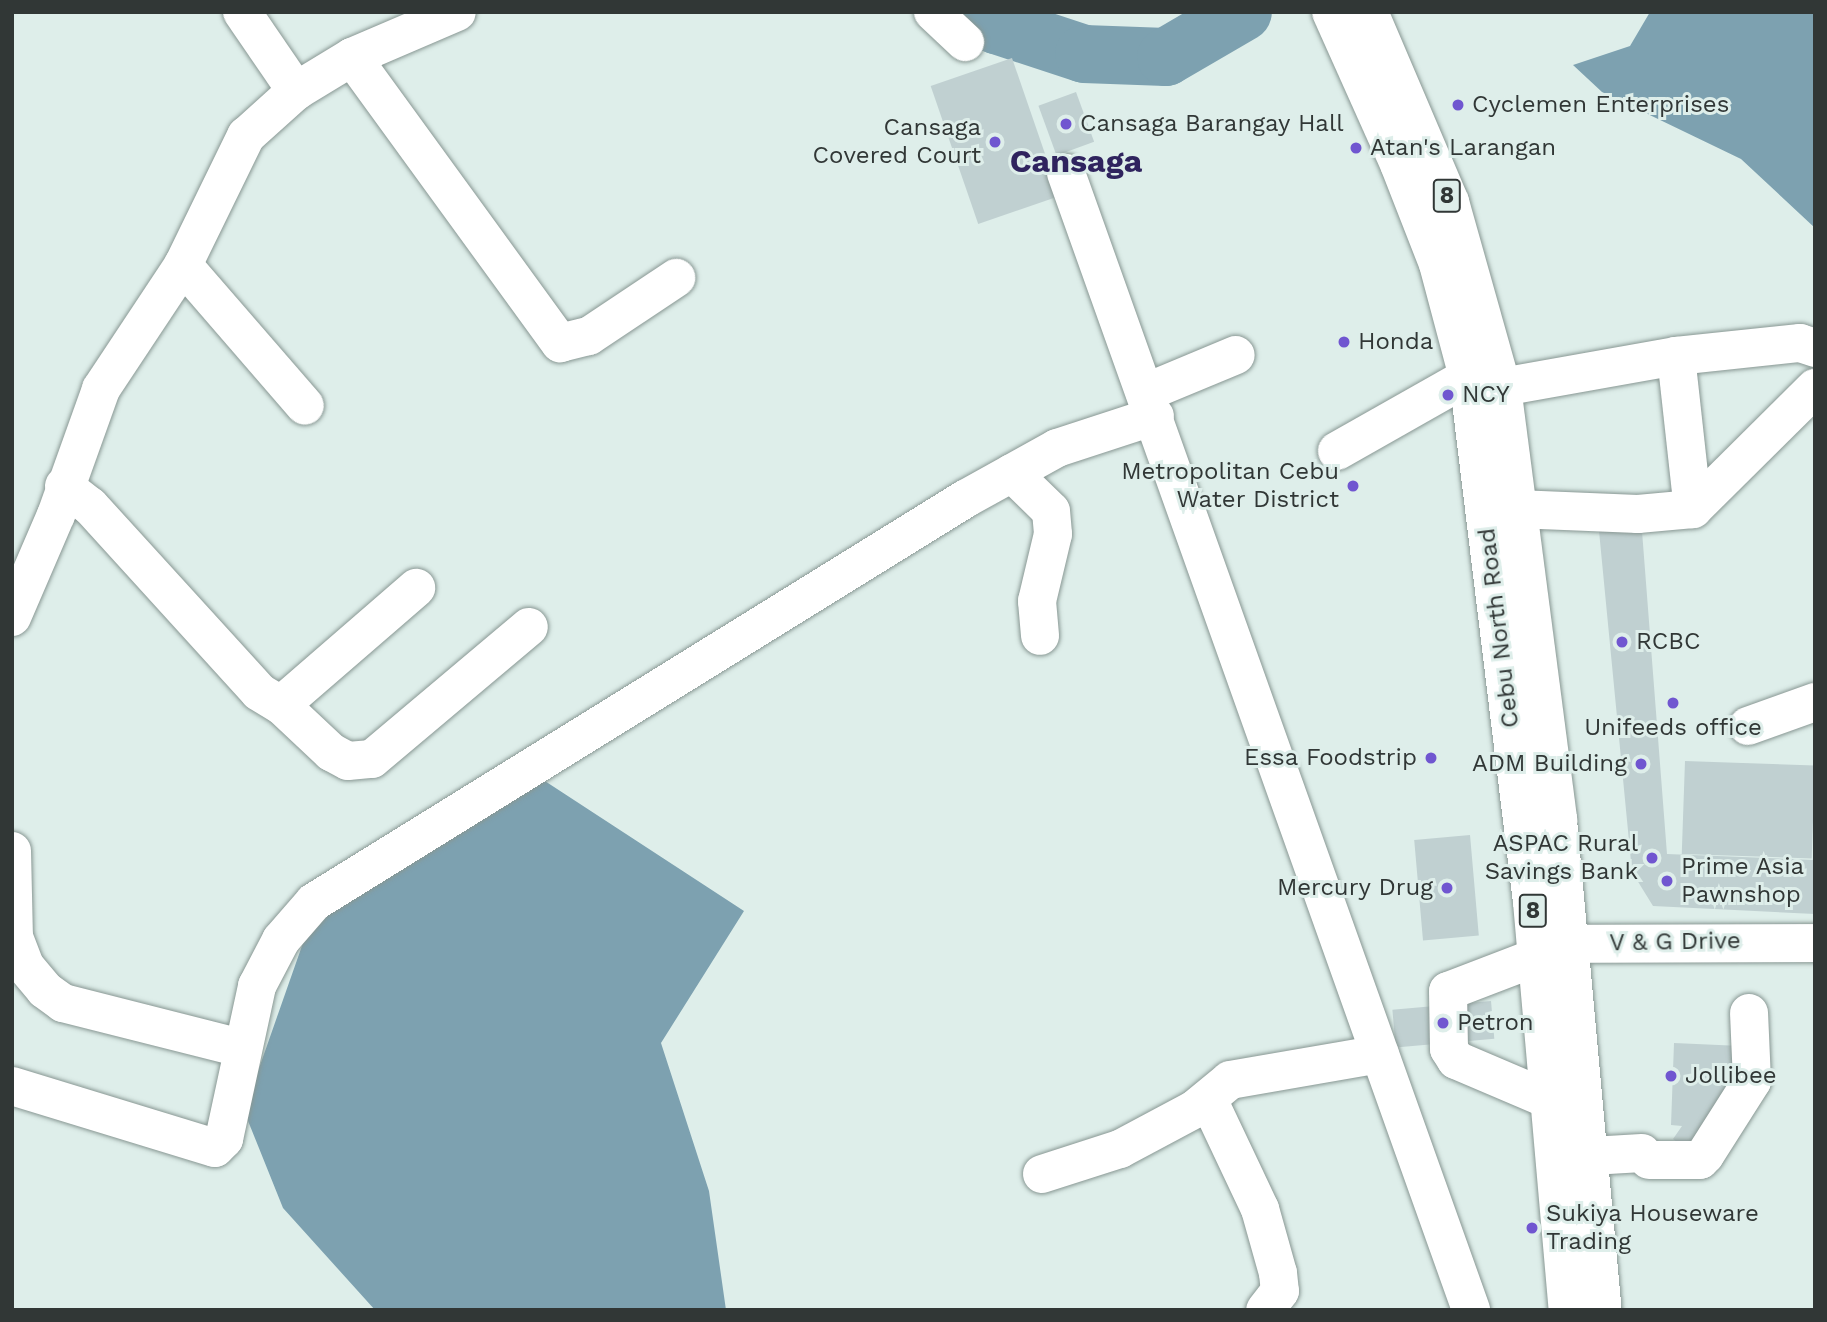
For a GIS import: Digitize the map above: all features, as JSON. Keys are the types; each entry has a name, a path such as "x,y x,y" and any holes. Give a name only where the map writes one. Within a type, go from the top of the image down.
{"street":[{"path":"242,12 296,91"},
{"path":"13,614 101,389 183,265 246,136 296,91 352,57 457,12"},
{"path":"933,12 965,42"},
{"name":"Cebu North Road","path":"1331,12 1399,164 1485,382"},
{"name":"Cebu North Road","path":"1369,12 1450,202 1485,382 1551,954 1591,1156 1603,1310"},
{"path":"352,57 560,343 589,336 676,278"},
{"path":"1066,173 1151,404 1471,1310"},
{"path":"183,265 304,406"},
{"path":"1337,451 1485,382 1676,356 1800,343 1815,348"},
{"path":"12,1086 215,1148 224,1139 241,1048 257,986 281,940 313,902 1012,473 1057,448 1151,404 1236,355"},
{"path":"1676,356 1693,509"},
{"path":"1501,511 1638,514 1693,509 1815,388"},
{"path":"1012,473 1051,511 1053,534 1037,601 1040,636"},
{"path":"64,486 89,506 259,692 281,705 331,752 348,761 372,759 529,627"},
{"path":"281,705 416,587"},
{"path":"1748,726 1815,702"},
{"path":"12,851 14,937 25,966 44,990 63,1003 241,1048"},
{"name":"V & G Drive","path":"1551,954 1815,943"},
{"path":"1551,954 1448,991 1449,1049 1456,1060 1552,1101"},
{"name":"Cebu North Road","path":"1551,954 1552,1101 1568,1310"},
{"name":"V & G Drive","path":"1551,954 1815,965"},
{"path":"1591,1156 1700,1160 1752,1081 1749,1013"},
{"path":"1042,1174 1120,1149 1208,1099 1230,1080 1380,1054"},
{"path":"1208,1099 1260,1209 1278,1273 1280,1291 1265,1310"}],"water":[{"path":"1650,12 1815,12 1815,228 1741,159 1602,92 1573,65 1630,46"},
{"path":"528,770 744,911 661,1043 709,1191 726,1310 375,1310 283,1208 244,1111 317,903"}],"building":[{"name":"Cansaga Covered Court","path":"1012,58 1060,196 978,224 931,86"},
{"name":"Cansaga Barangay Hall","path":"1076,92 1094,142 1057,155 1038,106"},
{"name":"ADM Building","path":"1599,531 1642,531 1667,854 1815,860 1815,914 1653,906 1632,872"},
{"path":"1685,761 1815,766 1812,858 1682,854"},
{"name":"Mercury Drug","path":"1470,835 1479,936 1423,940 1414,840"},
{"name":"Petron","path":"1491,1001 1494,1039 1396,1047 1392,1010"},
{"path":"1674,1043 1741,1046 1740,1085 1689,1151 1673,1139 1682,1126 1671,1125"}],"waterway":[{"path":"980,12 996,25 1084,54 1166,57 1243,12"}],"place":[{"name":"Cyclemen Enterprises","path":"1458,105"},
{"name":"Cansaga Barangay Hall","path":"1066,124"},
{"name":"Cansaga Covered Court","path":"995,142"},
{"name":"Atan's Larangan","path":"1356,148"},
{"name":"Honda","path":"1344,342"},
{"name":"NCY","path":"1448,395"},
{"name":"Metropolitan Cebu Water District","path":"1353,486"},
{"name":"RCBC","path":"1622,642"},
{"name":"Unifeeds office","path":"1673,703"},
{"name":"Essa Foodstrip","path":"1431,758"},
{"name":"ADM Building","path":"1641,764"},
{"name":"ASPAC Rural Savings Bank","path":"1652,858"},
{"name":"Prime Asia Pawnshop","path":"1667,881"},
{"name":"Mercury Drug","path":"1447,888"},
{"name":"Petron","path":"1443,1023"},
{"name":"Jollibee","path":"1671,1076"},
{"name":"Sukiya Houseware Trading","path":"1532,1228"}],"district":[{"name":"Cansaga","path":"1076,161"}]}
